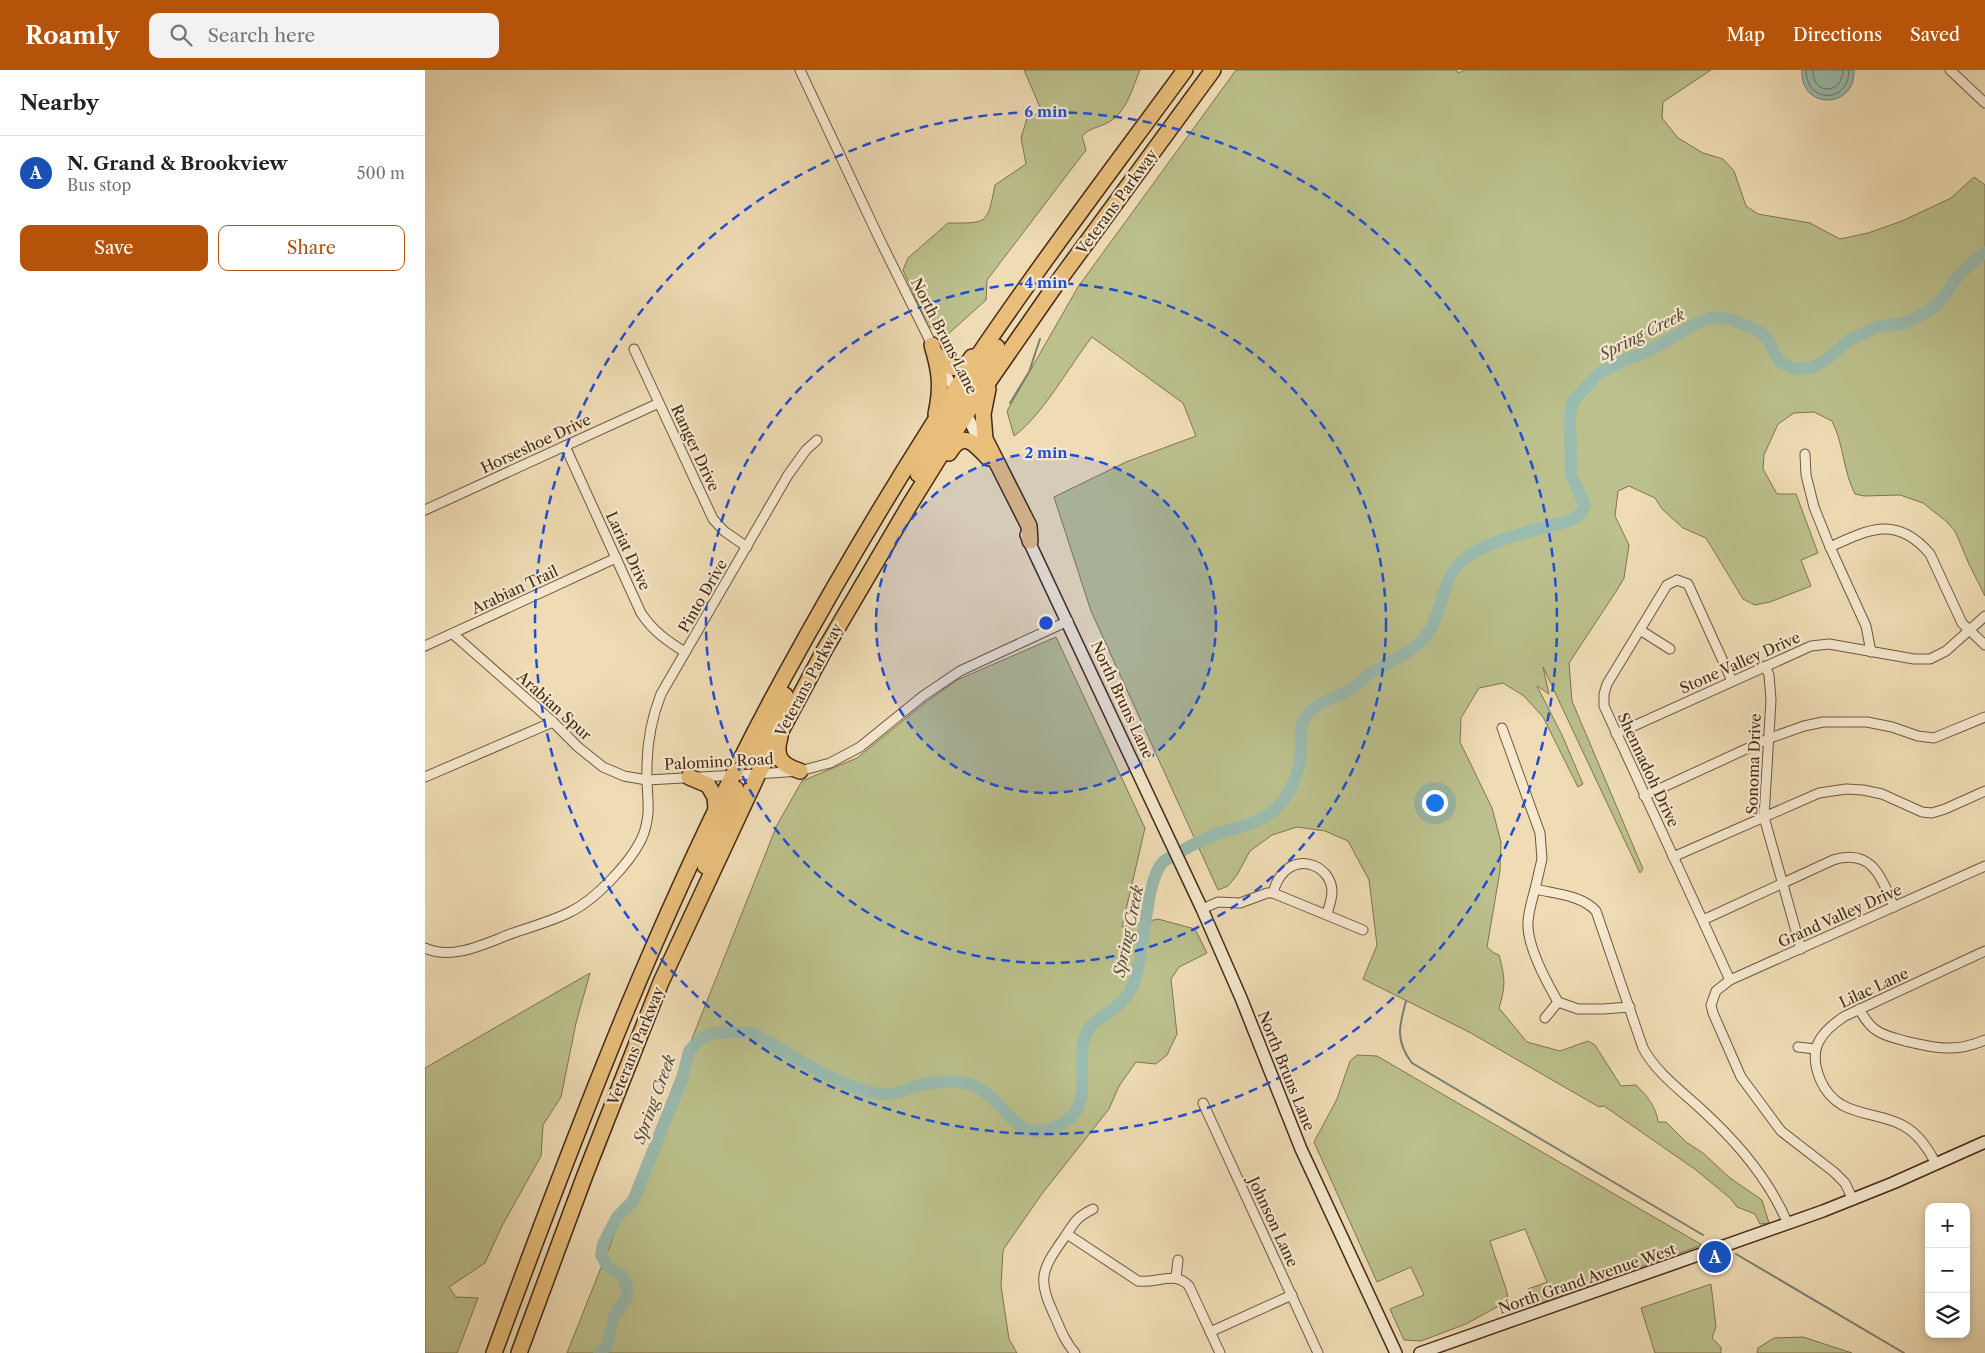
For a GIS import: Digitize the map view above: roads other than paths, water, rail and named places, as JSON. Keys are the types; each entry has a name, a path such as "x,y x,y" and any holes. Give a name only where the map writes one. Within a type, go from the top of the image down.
{"highway":[{"name":"Veterans Parkway","path":"494,1353 634,988 716,809 782,681 833,589 955,392 1032,280 1185,70"},
{"name":"Veterans Parkway","path":"519,1353 589,1166 675,952 758,774 825,650 877,558 991,378 1057,283 1213,70"},
{"path":"967,414 966,401 970,391 1064,236"},
{"path":"934,350 953,368 966,366 1014,294 1032,280"},
{"path":"934,350 940,382 934,424"},
{"path":"991,378 983,410 985,439 1029,526 1030,541"},
{"path":"877,558 890,526 955,406 955,392"},
{"path":"887,542 912,513 951,448 958,442 971,441 988,458"},
{"path":"758,774 756,765 759,751 814,636 833,589"},
{"path":"783,728 778,746 779,758 786,765 800,770"},
{"path":"675,952 686,912 733,797 737,781 734,775"},
{"path":"689,777 708,784 715,797 716,809"}],"main road":[{"name":"North Bruns Lane","path":"955,392 1030,541 1165,828 1244,1004 1301,1149 1396,1353"},
{"name":"North Grand Avenue West","path":"1426,1352 1853,1200 1985,1142"}],"street":[{"name":"North Bruns Lane","path":"800,70 879,238 955,392"},
{"path":"1950,70 1985,102"},
{"name":"Ranger Drive","path":"634,349 713,519 725,531 747,547"},
{"name":"Horseshoe Drive","path":"425,510 659,403"},
{"name":"Pinto Drive","path":"647,780 647,766 655,709 661,694 798,460 817,440"},
{"name":"Lariat Drive","path":"565,446 641,613 650,626 662,637 685,652"},
{"path":"1805,454 1810,495 1818,520 1866,626 1871,652"},
{"path":"1830,547 1872,530 1887,529 1901,532 1917,541 1930,554 1957,612 1969,631 1985,645"},
{"name":"Arabian Trail","path":"425,646 616,558"},
{"name":"Shennadoh Drive","path":"1731,980 1644,796 1604,706 1604,694 1607,684 1667,585 1675,576 1688,584 1733,680"},
{"name":"Stone Valley Drive","path":"1617,734 1811,646 1820,644 1914,659 1930,659 1937,657 1946,650 1985,616"},
{"name":"Palomino Road","path":"425,948 445,953 455,952 487,943 569,913 582,905 614,875 635,851 643,838 648,812 647,780 758,774 815,768 845,756 923,696 960,671 1068,621"},
{"path":"1640,630 1669,649"},
{"name":"Arabian Spur","path":"453,634 553,722 578,747 603,767 624,776 647,780"},
{"name":"Sonoma Drive","path":"1765,666 1769,675 1771,700 1764,817 1801,949"},
{"path":"1644,796 1770,738 1804,726 1845,721 1879,724 1919,736 1934,738 1985,717"},
{"path":"425,778 553,722"},
{"path":"1502,728 1540,833 1541,859 1528,925 1529,936 1549,987 1559,1002 1578,1009 1630,1007"},
{"path":"1673,857 1808,797 1833,790 1846,789 1882,794 1922,812 1932,813 1985,791"},
{"path":"1703,920 1843,857 1855,857 1872,866 1878,872 1894,907"},
{"path":"1273,893 1276,882 1290,867 1304,863 1313,865 1325,873 1332,886 1327,914"},
{"name":"Grand Valley Drive","path":"1853,1200 1845,1183 1834,1172 1781,1131 1744,1082 1733,1062 1713,1013 1712,999 1716,991 1731,980 1985,866"},
{"path":"1535,889 1578,898 1591,905 1596,911 1643,1048 1653,1065 1722,1129 1739,1148 1772,1191 1788,1224"},
{"path":"1202,909 1217,902 1240,903 1267,893 1273,893 1363,930"},
{"name":"Lilac Lane","path":"1815,1049 1825,1031 1845,1016 1985,951"},
{"path":"1545,1018 1559,1002"},
{"path":"1859,1009 1867,1022 1878,1032 1915,1043 1946,1049 1959,1048 1985,1040"},
{"path":"1798,1047 1815,1049 1816,1069 1822,1084 1833,1099 1852,1110 1885,1118 1909,1129 1923,1144 1936,1164"},
{"name":"Johnson Lane","path":"1203,1103 1319,1353"},
{"path":"1075,1353 1064,1337 1045,1295 1043,1285 1046,1265 1077,1217 1093,1209"},
{"path":"1067,1234 1138,1281 1183,1279 1189,1286 1220,1353"},
{"path":"1176,1278 1178,1260"},
{"path":"1211,1332 1292,1295"}],"water":[{"path":"1802,70 1854,70 1852,83 1846,92 1838,98 1828,100 1818,98 1809,92 1803,83"}],"waterway":[{"name":"Spring Creek","path":"599,1353 607,1346 614,1316 627,1297 627,1286 621,1275 608,1267 601,1255 603,1244 617,1217 633,1201 682,1079 689,1051 699,1040 712,1033 753,1033 833,1078 866,1091 889,1094 933,1083 965,1083 984,1091 1019,1125 1028,1130 1039,1131 1053,1128 1067,1120 1076,1111 1080,1100 1082,1088 1082,1049 1088,1029 1116,1007 1134,983 1141,955 1152,886 1156,873 1162,863 1207,838 1260,820 1279,805 1293,784 1299,767 1302,727 1307,715 1321,703 1353,689 1375,670 1405,654 1419,643 1431,629 1446,586 1456,567 1463,560 1501,540 1565,522 1580,514 1585,506 1571,474 1570,415 1573,401 1599,373 1642,354 1697,323 1710,318 1731,319 1760,332 1768,340 1779,361 1795,369 1811,368 1826,360 1848,341 1877,327 1905,323 1926,313 1939,303 1958,276 1985,252"},
{"path":"1010,403 1029,372 1040,339"},
{"path":"1406,1001 1400,1033 1403,1048 1412,1063 1703,1235"},
{"path":"1736,1254 1904,1353"}],"place":[{"name":"N. Grand & Brookview","path":"1715,1257"}]}
